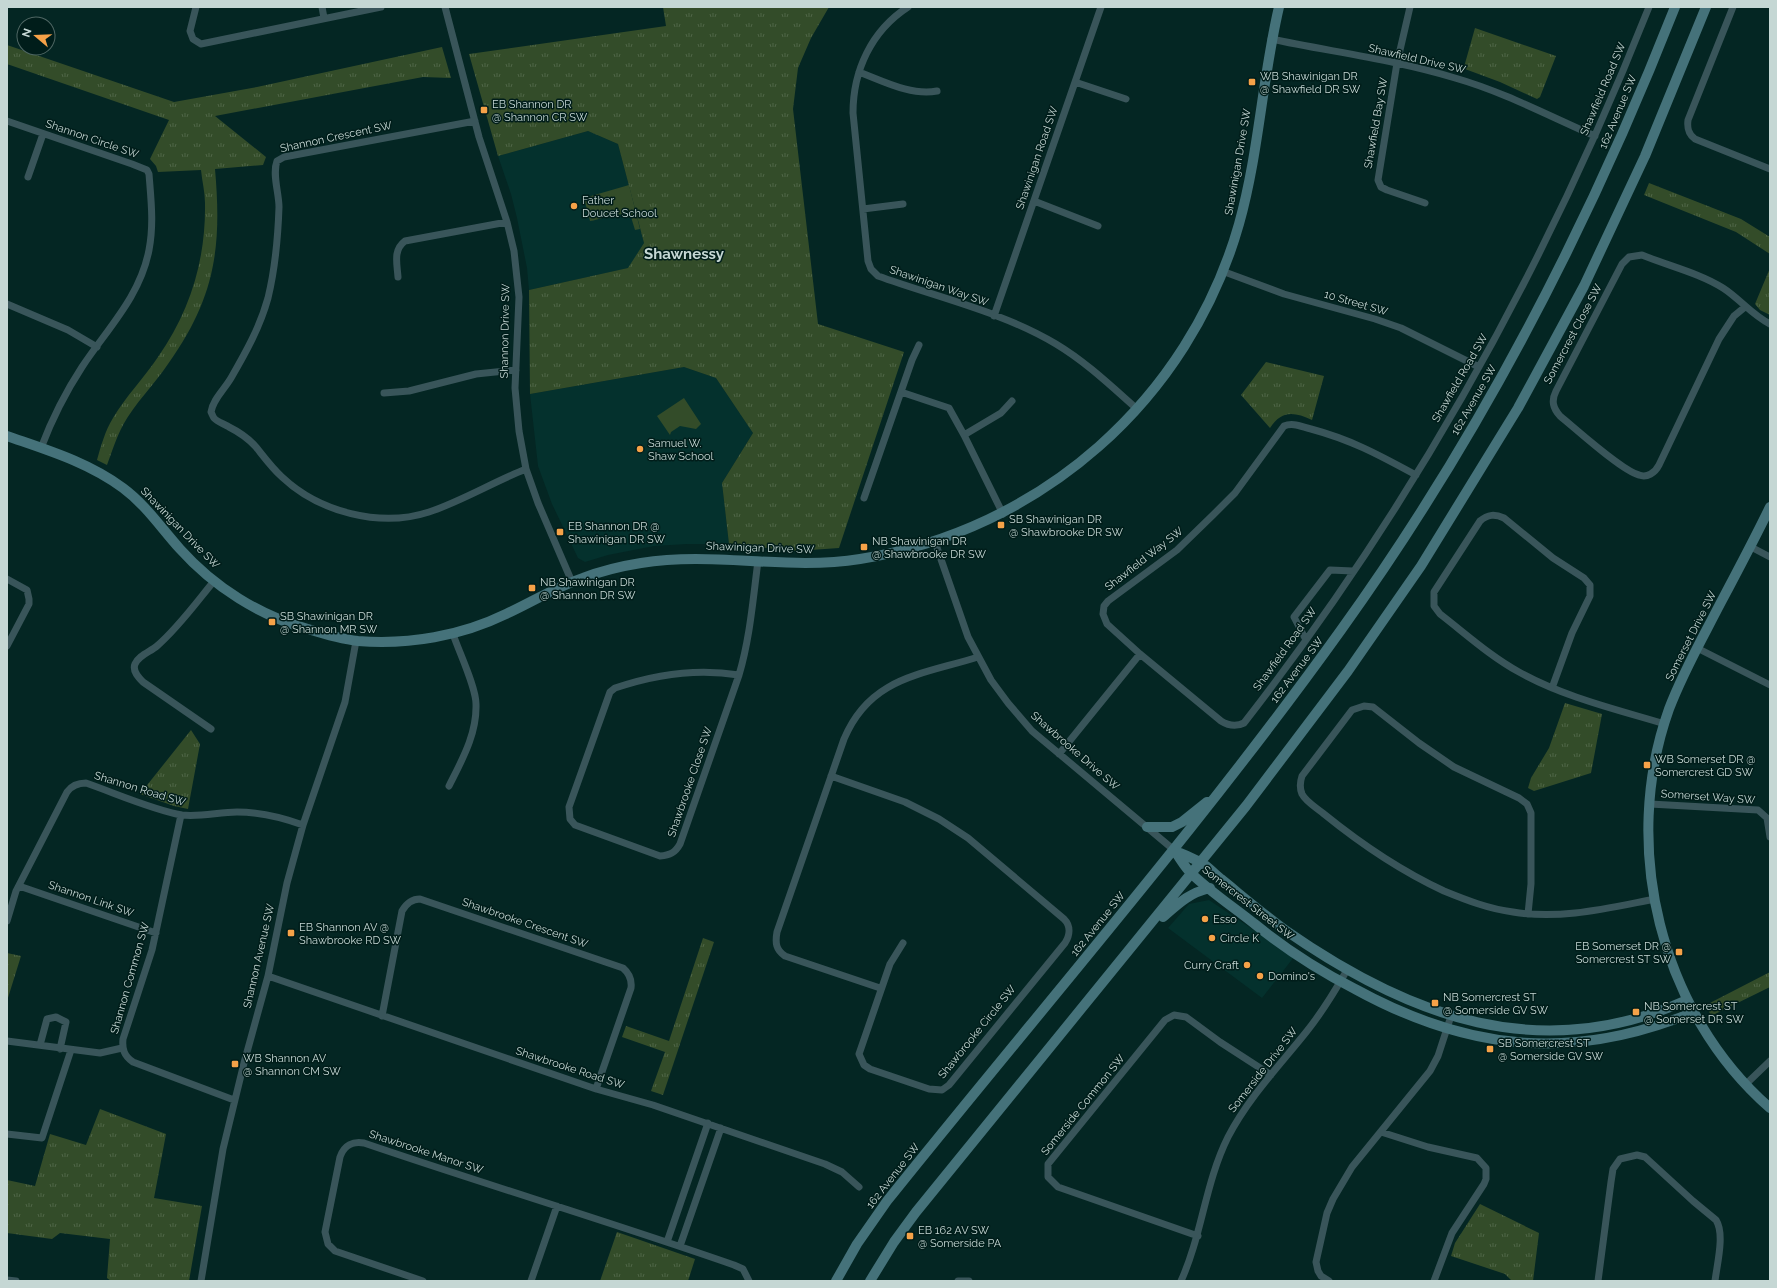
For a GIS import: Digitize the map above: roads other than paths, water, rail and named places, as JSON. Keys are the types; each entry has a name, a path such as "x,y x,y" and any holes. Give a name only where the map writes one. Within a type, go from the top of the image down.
{"street":[{"path":"196,7 190,34 192,40 201,44 381,7"},
{"path":"322,7 324,18"},
{"name":"Shannon Drive SW","path":"445,7 475,121 507,222 514,251 519,297 516,407 526,469 538,503 572,582"},
{"name":"Shawinigan Way SW","path":"908,7 892,20 874,40 865,56 854,90 853,114 868,261 874,273 994,316 1037,334 1070,353 1137,409"},
{"name":"Shawinigan Road SW","path":"994,316 1101,7"},
{"name":"Shawinigan Drive SW","path":"7,436 86,465 121,487 147,510 184,553 214,581 250,605 285,622 303,628 356,640 408,640 453,634 505,615 572,582 638,564 671,559 699,558 795,564 854,560 908,550 935,542 1003,514 1048,487 1068,472 1100,447 1137,409 1177,357 1199,321 1222,271 1244,202 1271,39 1279,7"},
{"path":"1397,63 1410,7"},
{"name":"Shawfield Road SW","path":"1235,726 1244,723 1306,640 1416,475 1478,367 1551,233 1595,136 1649,7"},
{"name":"162 Avenue SW","path":"836,1281 857,1244 892,1195 1174,850 1343,628 1394,552 1462,445 1514,354 1560,267 1620,141 1675,7"},
{"path":"870,1281 894,1242 916,1212 1192,874 1276,767 1378,628 1463,499 1518,408 1584,286 1645,156 1706,7"},
{"path":"1733,7 1688,120 1688,131 1695,139 1770,169"},
{"name":"Shawfield Drive SW","path":"1271,39 1397,63 1455,78 1487,89 1595,136"},
{"name":"Shawfield Bay SW","path":"1397,63 1378,180 1381,187 1387,190 1425,203"},
{"path":"859,72 909,90 930,93 937,92"},
{"path":"1075,82 1126,99"},
{"name":"Shannon Circle SW","path":"7,121 132,164 147,170 149,174 152,208 152,235 149,251 142,272 126,306 116,322 96,347 68,389 52,419 41,448"},
{"name":"Shannon Crescent SW","path":"475,121 284,157 277,161 276,170 279,205 278,228 272,280 268,298 257,333 230,380 215,401 211,412 216,420 229,426 252,443 282,476 305,494 336,509 365,516 397,518 428,512 466,496 493,482 526,469"},
{"path":"28,177 43,134"},
{"path":"1034,201 1098,226"},
{"path":"863,209 903,204"},
{"path":"398,277 396,254 398,248 405,241 507,222"},
{"name":"Somercrest Close SW","path":"1745,307 1734,316 1719,339 1659,465 1650,475 1640,476 1625,469 1560,416 1554,408 1553,402 1556,391 1622,264 1629,257 1642,256 1704,279 1724,289 1745,307 1770,324"},
{"name":"10 Street SW","path":"1222,271 1284,294 1375,319 1401,328 1478,367"},
{"path":"7,304 68,330 96,347"},
{"path":"864,498 919,345"},
{"path":"384,393 409,391 476,374 516,370"},
{"path":"901,392 949,408 1003,514"},
{"path":"964,435 1001,412 1012,401"},
{"name":"Shawfield Way SW","path":"1235,726 1228,725 1221,721 1140,654 1107,624 1103,614 1106,603 1177,550 1213,515 1235,493 1284,426 1295,424 1348,440 1369,449 1416,475"},
{"name":"Somerset Drive SW","path":"1770,507 1751,547 1679,684 1665,724 1654,770 1650,804 1649,848 1654,899 1669,954 1687,1000 1720,1054 1745,1085 1770,1108"},
{"path":"1552,688 1572,633 1590,596 1590,585 1584,578 1553,558 1504,518 1495,515 1486,516 1480,521 1434,592 1434,606 1440,614 1496,658 1552,688 1590,702 1665,724"},
{"name":"Shawbrooke Drive SW","path":"935,542 964,626 978,657 991,680 1013,709 1032,731 1058,754 1174,850"},
{"path":"1751,547 1770,557"},
{"name":"Shawbrooke Close SW","path":"739,675 694,672 659,675 615,688 610,692 569,807 570,819 575,825 660,856 672,854 677,850 739,675 750,625 758,561"},
{"path":"1306,640 1294,617 1330,570 1353,571"},
{"path":"7,579 26,590 30,599 29,604 7,646"},
{"path":"211,729 144,682 136,673 134,668 140,657 156,646 172,630 214,581"},
{"path":"449,786 470,741 474,724 476,704 474,694 453,634"},
{"name":"Shannon Avenue SW","path":"201,1281 214,1196 234,1100 268,976 287,883 303,825 345,702 356,640"},
{"path":"1697,648 1770,685"},
{"path":"1058,754 1140,654"},
{"path":"903,944 890,964 880,988 785,956 777,948 776,944 777,932 844,739 852,723 864,707 887,687 907,678 978,657"},
{"path":"1528,914 1531,884 1531,813 1527,804 1519,798 1454,767 1373,707 1364,706 1352,710 1302,776 1300,787 1305,798 1344,830 1374,851 1443,890 1476,904 1496,909 1528,914 1575,914 1654,899"},
{"name":"Shawbrooke Circle SW","path":"831,776 905,802 923,810 953,827 1064,919 1069,929 1069,937 1065,943 949,1085 942,1090 929,1090 870,1069 864,1065 861,1059 860,1050 880,988"},
{"name":"Shannon Road SW","path":"7,921 19,886 67,792 75,785 86,783 181,814 201,815 255,812 271,814 303,825"},
{"path":"1147,827 1172,827 1182,822 1220,790"},
{"name":"Somerset Way SW","path":"1650,804 1758,810 1767,818 1770,837"},
{"name":"Shannon Common SW","path":"181,814 148,966 123,1039 122,1048 128,1059 133,1062 234,1100"},
{"name":"Somercrest Street SW","path":"1174,850 1201,862 1284,929 1347,970 1413,1003 1451,1016 1505,1028 1538,1030 1578,1029 1630,1020 1666,1009 1687,1000"},
{"name":"Somercrest Street SW","path":"1174,850 1192,874 1275,940 1340,982 1402,1013 1447,1030 1517,1043 1571,1044 1597,1041 1635,1033 1665,1024 1694,1012"},
{"name":"Shannon Link SW","path":"19,886 156,933"},
{"path":"1143,933 1186,897 1210,888"},
{"name":"Shawbrooke Crescent SW","path":"382,1016 402,911 410,902 416,899 623,968 630,975 632,981 631,988 596,1089"},
{"name":"Somerside Drive SW","path":"1181,1281 1198,1236 1203,1206 1211,1178 1228,1137 1240,1115 1324,1009 1347,970"},
{"name":"Shawbrooke Road SW","path":"268,976 596,1089 708,1123 825,1164 842,1172 859,1187"},
{"name":"Somerside Common SW","path":"1198,1236 1058,1187 1048,1177 1048,1164 1165,1020 1174,1015 1186,1017 1220,1042 1271,1075"},
{"path":"1329,1281 1321,1276 1316,1266 1327,1213 1341,1183 1430,1071 1438,1056 1451,1016"},
{"path":"40,1045 47,1019 56,1017 66,1022 60,1049"},
{"path":"7,1041 100,1053 122,1048"},
{"path":"7,1134 42,1138 71,1050"},
{"path":"1745,1085 1770,1061"},
{"path":"667,1242 708,1123"},
{"path":"680,1246 721,1128"},
{"path":"1381,1132 1428,1147 1477,1158 1486,1168 1486,1179 1484,1184 1452,1233 1434,1281"},
{"name":"Shawbrooke Manor SW","path":"423,1281 335,1251 328,1244 325,1232 340,1157 344,1148 350,1144 355,1142 364,1143 680,1246 743,1269 749,1281"},
{"path":"1598,1281 1613,1169 1620,1159 1637,1155 1649,1159 1670,1181 1719,1224 1721,1234 1715,1281"},
{"path":"531,1281 557,1206"},
{"path":"7,1280 16,1281"},
{"path":"958,1281 969,1281"}],"place":[{"name":"WB Shawinigan DR @ Shawfield DR SW","path":"1252,82"},
{"name":"EB Shannon DR @ Shannon CR SW","path":"484,110"},
{"name":"Father Doucet School","path":"574,206"},
{"name":"Samuel W. Shaw School","path":"640,449"},
{"name":"SB Shawinigan DR @ Shawbrooke DR SW","path":"1001,525"},
{"name":"EB Shannon DR @ Shawinigan DR SW","path":"560,532"},
{"name":"NB Shawinigan DR @ Shawbrooke DR SW","path":"864,547"},
{"name":"NB Shawinigan DR @ Shannon DR SW","path":"532,588"},
{"name":"SB Shawinigan DR @ Shannon MR SW","path":"272,622"},
{"name":"WB Somerset DR @ Somercrest GD SW","path":"1647,765"},
{"name":"Esso","path":"1205,919"},
{"name":"EB Shannon AV @ Shawbrooke RD SW","path":"291,933"},
{"name":"Circle K","path":"1212,938"},
{"name":"EB Somerset DR @ Somercrest ST SW","path":"1679,952"},
{"name":"Curry Craft","path":"1247,965"},
{"name":"Domino's","path":"1260,976"},
{"name":"NB Somercrest ST @ Somerside GV SW","path":"1435,1003"},
{"name":"NB Somercrest ST @ Somerset DR SW","path":"1636,1012"},
{"name":"SB Somercrest ST @ Somerside GV SW","path":"1490,1049"},
{"name":"WB Shannon AV @ Shannon CM SW","path":"235,1064"},
{"name":"EB 162 AV SW @ Somerside PA","path":"910,1236"}],"district":[{"name":"Shawnessy","path":"684,254"}]}
